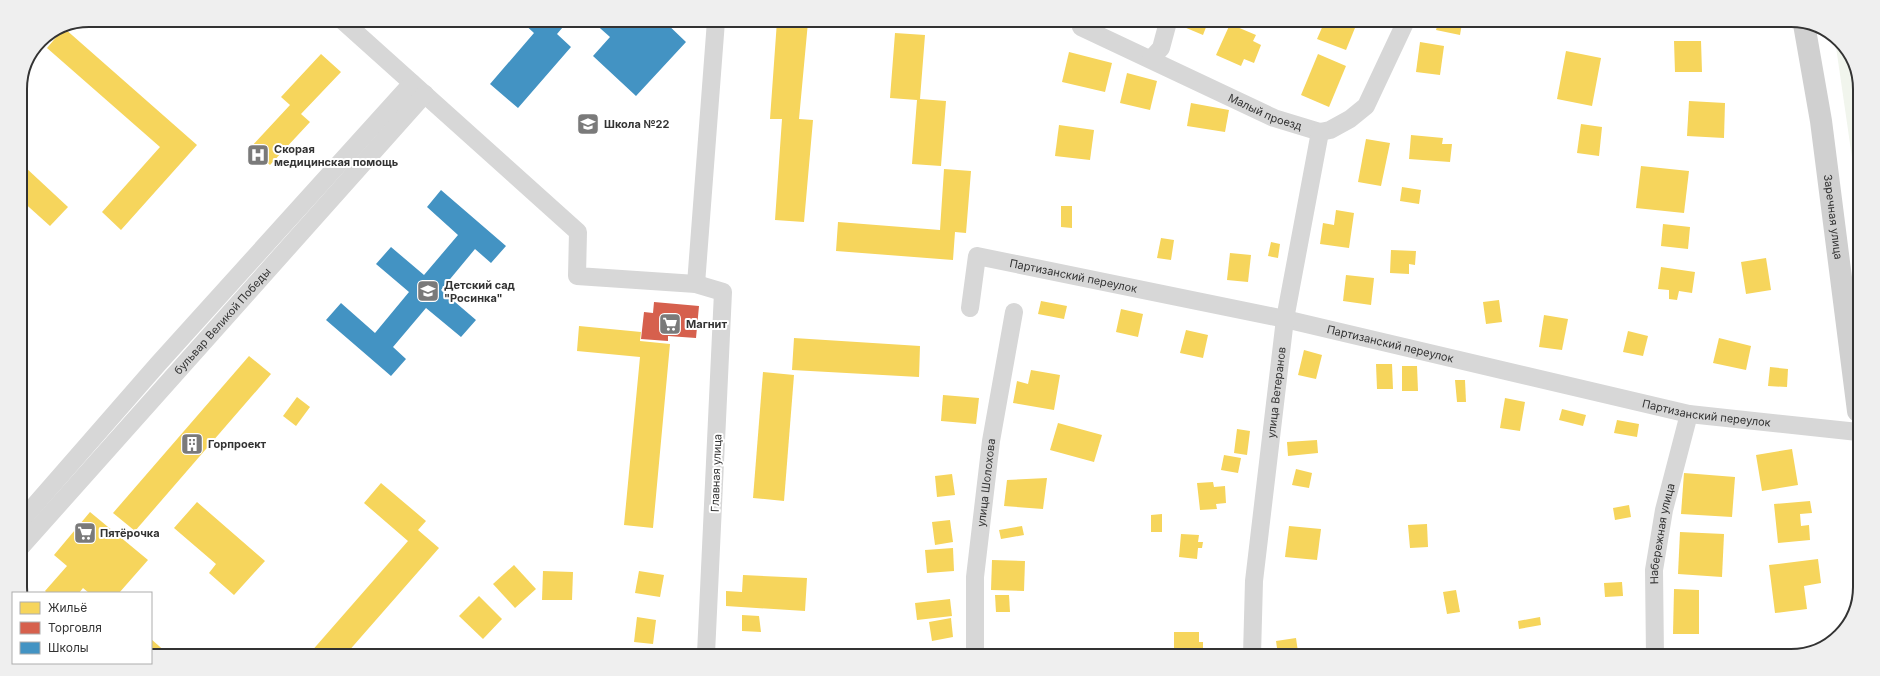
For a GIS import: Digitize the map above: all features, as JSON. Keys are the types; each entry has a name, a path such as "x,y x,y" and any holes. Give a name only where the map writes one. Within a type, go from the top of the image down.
{"street":[{"path":"351,27 578,232 577,276 696,284 716,27"},
{"name":"Малый проезд","path":"1080,27 1274,118 1320,132"},
{"path":"1151,59 1161,48 1167,27"},
{"path":"1320,132 1330,130 1350,119 1366,106 1403,27"},
{"name":"Заречная улица","path":"1805,29 1821,121 1853,372"},
{"name":"бульвар Великой Победы","path":"27,514 158,364 418,88"},
{"name":"бульвар Великой Победы","path":"27,540 418,88"},
{"name":"улица Ветеранов","path":"1252,649 1254,581 1285,319 1320,132"},
{"name":"Партизанский переулок","path":"970,308 977,256 1285,319 1689,414 1853,431"},
{"name":"Главная улица","path":"696,284 723,292 706,649"},
{"name":"улица Шолохова","path":"975,649 974,577 991,441 1014,312"},
{"name":"Набережная улица","path":"1655,649 1654,570 1664,510 1689,414"}],"shaded area":[{"path":"1836,46 1845,58 1852,77 1853,164"}],"building: Жильё":[{"path":"777,27 808,27 799,119 813,120 804,222 775,220 782,119 770,119"},
{"path":"1184,27 1206,27 1203,35"},
{"path":"1229,27 1237,27 1256,35 1253,41 1261,45 1254,63 1244,59 1241,66 1216,55"},
{"path":"1322,27 1355,27 1346,50 1317,39"},
{"path":"1437,27 1461,27 1460,35 1436,30"},
{"path":"68,31 197,145 121,230 102,212 160,147 47,48 57,36"},
{"path":"895,33 925,35 920,99 946,101 941,166 912,164 917,100 890,98"},
{"path":"1674,41 1701,41 1702,72 1675,72"},
{"path":"1420,42 1444,46 1440,75 1416,72"},
{"path":"1566,51 1601,58 1592,106 1557,99"},
{"path":"1069,52 1112,63 1105,92 1062,82"},
{"path":"321,54 341,72 301,114 310,122 270,165 251,147 290,105 281,97"},
{"path":"1318,54 1346,66 1329,107 1301,95"},
{"path":"1127,73 1157,81 1150,110 1120,103"},
{"path":"1689,101 1725,103 1724,138 1687,136"},
{"path":"1191,103 1229,110 1225,132 1187,126"},
{"path":"1581,124 1602,127 1599,156 1577,153"},
{"path":"1059,125 1094,130 1090,160 1055,156"},
{"path":"1411,135 1443,138 1442,144 1452,144 1450,162 1409,159"},
{"path":"1366,139 1390,143 1381,186 1358,182"},
{"path":"1641,166 1689,171 1684,213 1636,208"},
{"path":"27,169 68,207 50,226 27,205"},
{"path":"944,169 971,171 966,233 955,232 953,260 836,251 838,222 940,230"},
{"path":"1402,187 1421,190 1419,204 1400,201"},
{"path":"1061,206 1072,206 1072,228 1061,227"},
{"path":"1336,210 1354,213 1349,248 1320,244 1323,223 1334,225"},
{"path":"1663,224 1690,227 1688,249 1661,246"},
{"path":"1161,238 1174,240 1171,260 1157,258"},
{"path":"1271,242 1280,244 1278,258 1268,256"},
{"path":"1391,250 1416,251 1415,265 1409,264 1409,274 1390,273"},
{"path":"1230,253 1251,255 1248,282 1227,280"},
{"path":"1766,258 1771,290 1746,294 1741,262"},
{"path":"1661,267 1695,272 1692,293 1679,291 1677,300 1669,299 1669,290 1658,289"},
{"path":"1346,275 1374,278 1371,305 1343,301"},
{"path":"1499,300 1502,322 1486,324 1483,302"},
{"path":"1041,301 1067,306 1064,319 1038,314"},
{"path":"1121,309 1143,314 1138,337 1116,332"},
{"path":"1544,315 1568,319 1562,350 1539,347"},
{"path":"579,326 641,332 640,341 670,344 653,528 624,525 640,357 577,351"},
{"path":"1186,330 1208,335 1203,358 1180,353"},
{"path":"1628,331 1648,336 1643,356 1623,352"},
{"path":"794,338 920,346 919,377 792,370"},
{"path":"1719,338 1751,346 1746,370 1713,363"},
{"path":"1304,350 1322,355 1316,379 1298,375"},
{"name":"Горпроект","path":"249,356 271,374 135,531 113,513"},
{"path":"1376,364 1392,364 1393,389 1377,389"},
{"path":"1402,366 1417,366 1418,391 1402,391"},
{"path":"1770,367 1788,369 1787,387 1768,386"},
{"path":"1031,370 1060,375 1054,410 1013,403 1017,381 1028,384"},
{"path":"763,372 794,375 784,501 753,498"},
{"path":"1455,380 1465,380 1466,402 1457,402"},
{"path":"943,395 979,398 976,424 941,421"},
{"path":"297,397 310,407 296,426 283,416"},
{"path":"1505,398 1525,402 1520,431 1500,428"},
{"path":"1562,409 1586,415 1583,426 1559,420"},
{"path":"1617,420 1639,424 1637,437 1614,433"},
{"path":"1058,423 1102,435 1094,462 1050,450"},
{"path":"1237,429 1250,431 1247,455 1234,453"},
{"path":"1317,440 1318,453 1288,456 1287,442"},
{"path":"1792,449 1798,485 1762,491 1756,455"},
{"path":"1224,455 1241,458 1238,473 1221,470"},
{"path":"1296,469 1312,473 1309,488 1292,485"},
{"path":"1684,473 1735,477 1732,517 1681,514"},
{"path":"952,474 955,495 937,497 935,476"},
{"path":"1047,478 1043,509 1004,506 1007,480"},
{"path":"1213,482 1214,487 1225,486 1226,503 1216,504 1217,509 1200,510 1197,483"},
{"path":"381,483 426,521 418,530 439,548 351,649 314,649 408,541 364,503"},
{"path":"1810,501 1812,513 1800,514 1801,526 1809,525 1810,540 1778,543 1774,504"},
{"path":"197,502 265,561 234,595 209,573 216,564 174,528"},
{"path":"1629,505 1631,517 1615,520 1613,508"},
{"path":"90,512 148,560 120,592 88,592 83,588 80,592 46,592 45,591 67,566 54,555"},
{"path":"1162,514 1162,532 1151,532 1151,515"},
{"path":"950,520 953,542 935,545 932,522"},
{"path":"1427,524 1428,547 1410,548 1408,525"},
{"path":"1022,526 1024,535 1001,539 999,530"},
{"path":"1289,526 1321,529 1317,560 1285,557"},
{"path":"1680,532 1724,534 1722,577 1678,574"},
{"path":"1181,534 1199,535 1198,542 1203,542 1202,548 1198,548 1197,559 1179,557"},
{"path":"953,548 954,571 927,573 925,550"},
{"path":"1818,559 1821,583 1804,586 1807,609 1775,613 1769,565"},
{"path":"992,560 1025,561 1024,591 991,590"},
{"path":"514,565 536,589 515,608 493,584"},
{"path":"543,571 573,572 572,600 542,600"},
{"path":"639,571 664,575 660,597 635,593"},
{"path":"743,575 807,578 805,611 726,606 726,591 742,592"},
{"path":"1622,582 1623,596 1605,597 1604,583"},
{"path":"1674,589 1699,590 1699,634 1673,634"},
{"path":"1456,590 1460,612 1447,614 1443,592"},
{"path":"995,595 1009,595 1010,612 996,612"},
{"path":"479,596 502,619 483,639 459,616"},
{"path":"950,599 952,616 917,620 915,603"},
{"path":"742,615 759,616 761,632 742,631"},
{"path":"637,617 656,620 653,644 634,642"},
{"path":"1540,617 1541,625 1519,629 1518,621"},
{"path":"951,618 953,637 932,641 929,622"},
{"path":"1174,632 1199,632 1199,642 1203,642 1203,649 1174,649"},
{"path":"1296,638 1298,649 1277,649 1276,641"},
{"path":"152,640 162,649 152,649"}],"building: Торговля":[{"name":"Магнит","path":"654,302 699,306 696,338 668,336 668,341 641,339 644,312 653,313"}],"building: Школы":[{"path":"528,27 563,27 557,34 571,47 518,108 490,84 534,33"},
{"path":"599,27 670,27 686,42 636,96 593,56 610,37"},
{"path":"441,190 506,246 491,263 475,249 441,290 476,320 461,337 426,308 393,347 406,359 391,376 326,320 341,303 375,333 409,292 376,264 391,247 424,275 458,235 427,207"}],"place":[{"name":"Школа №22","path":"588,124"},
{"name":"Скорая медицинская помощь","path":"258,155"},
{"name":"Детский сад \"Росинка\"","path":"428,291"},
{"name":"Магнит","path":"670,324"},
{"name":"Горпроект","path":"192,444"},
{"name":"Пятёрочка","path":"85,533"}]}
